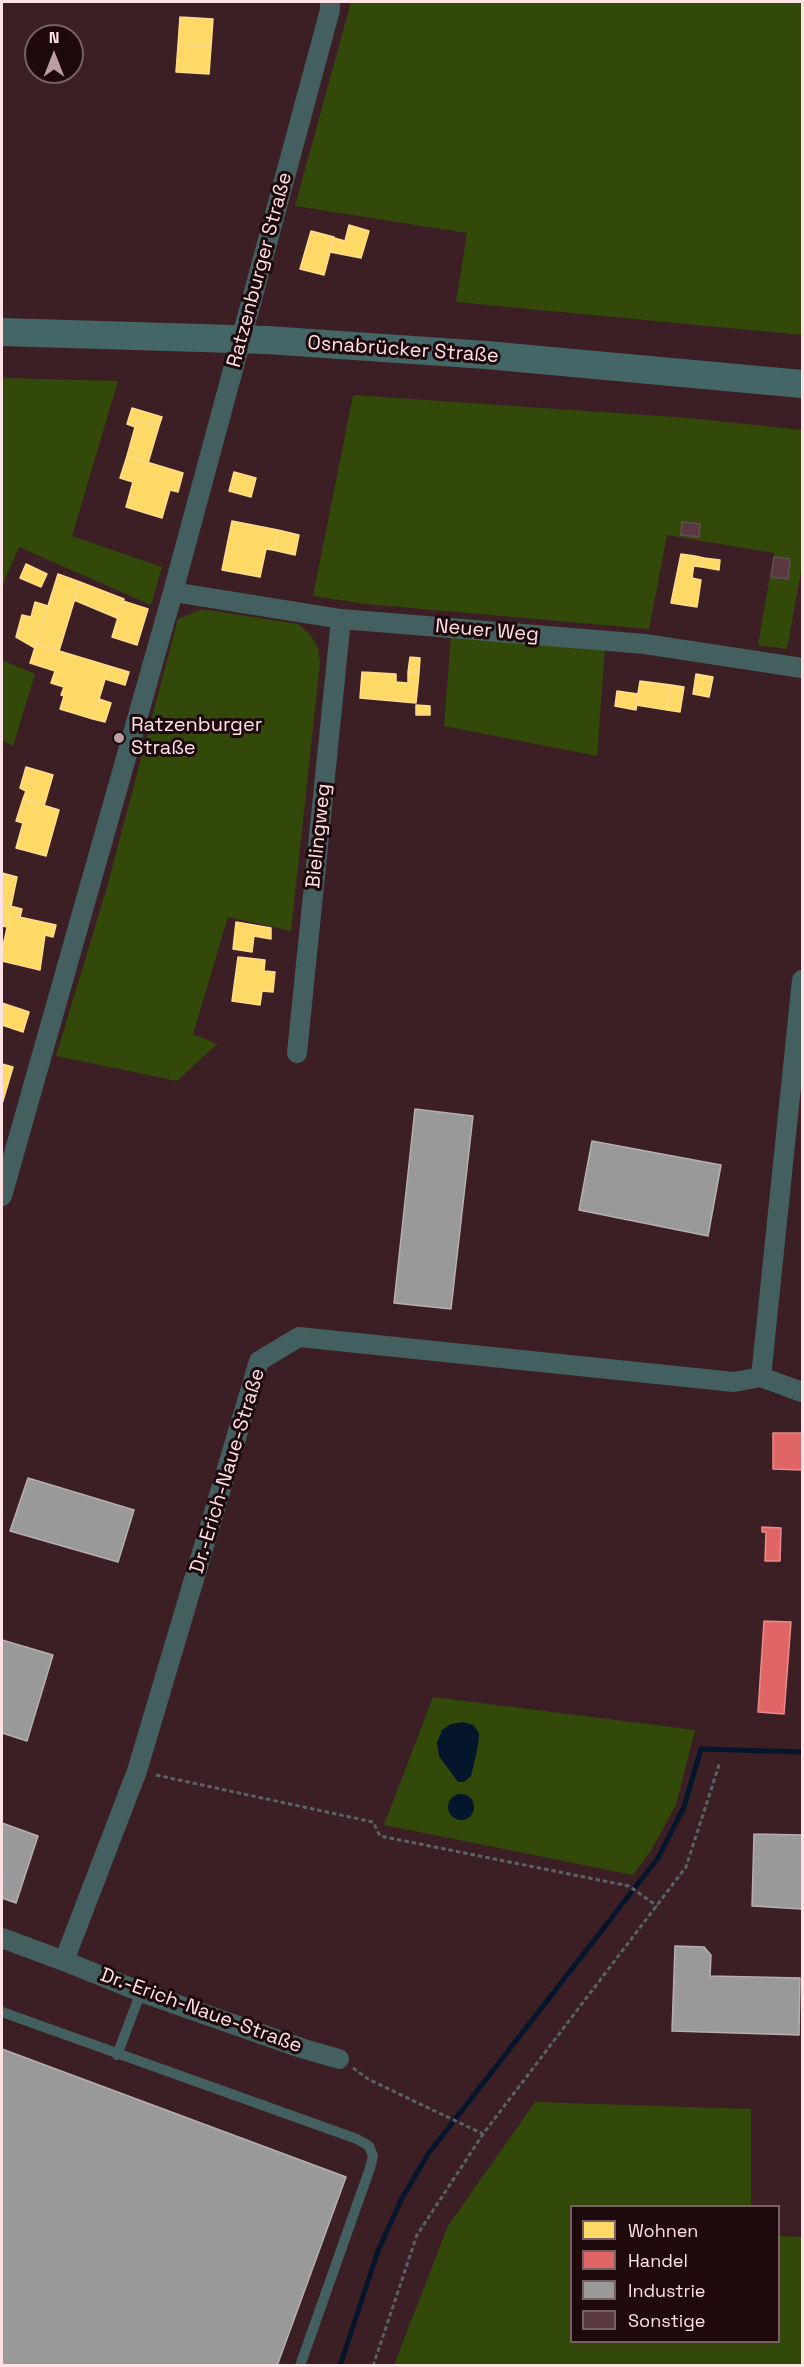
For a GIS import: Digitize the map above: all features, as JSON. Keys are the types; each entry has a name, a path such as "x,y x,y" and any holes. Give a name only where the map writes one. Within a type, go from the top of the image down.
{"main road":[{"name":"Osnabrücker Straße","path":"2,332 267,340 486,355 802,384"}],"street":[{"name":"Ratzenburger Straße","path":"2,1196 172,592 327,21 330,2"},
{"name":"Neuer Weg","path":"172,592 341,619 645,644 802,668"},
{"name":"Bielingweg","path":"297,1053 341,619"},
{"path":"802,980 761,1377 802,1392"},
{"name":"Dr.-Erich-Naue-Straße","path":"64,1961 137,1771 260,1361 299,1337 734,1382 761,1377"},
{"name":"Dr.-Erich-Naue-Straße","path":"2,1938 141,1992 301,2048 339,2058"}],"lane":[{"path":"117,2055 141,1992"},
{"path":"2,2012 357,2139 369,2146 373,2156 370,2168 300,2366"}],"path":[{"path":"373,2366 417,2235 483,2134 686,1867 720,1762"},
{"path":"137,1771 374,1822 380,1836 629,1886 657,1906"},
{"path":"339,2058 368,2079 483,2134"}],"green space":[{"path":"351,2 802,2 802,335 456,302 467,233 295,206"},
{"path":"2,378 118,381 72,536 162,567 151,605 19,547 2,583"},
{"path":"353,395 689,418 802,430 802,566 787,649 758,645 774,553 667,535 649,629 366,604 313,596"},
{"path":"202,609 298,624 310,634 318,648 320,663 291,931 228,917 193,1034 217,1044 177,1081 56,1056 107,887 178,619"},
{"path":"451,636 605,649 597,756 444,726"},
{"path":"2,660 35,674 13,746 2,740"},
{"path":"433,1697 695,1730 676,1805 650,1852 633,1875 384,1825"},
{"path":"535,2102 751,2109 751,2205 570,2205 570,2343 780,2343 780,2236 802,2237 802,2365 394,2365 448,2226"}],"water":[{"path":"463,1722 473,1725 479,1733 478,1746 471,1776 464,1782 458,1782 439,1756 437,1743 442,1730 451,1724"},
{"path":"461,1794 470,1798 474,1807 470,1816 461,1820 452,1816 448,1807 452,1798"}],"building: Wohnen":[{"path":"180,17 213,19 211,47 178,45"},
{"path":"178,45 211,47 209,74 176,72"},
{"path":"349,225 369,231 361,258 330,252 334,238 345,241"},
{"path":"311,231 334,237 324,275 300,269"},
{"path":"132,408 162,417 159,426 137,420 135,427 127,424"},
{"path":"137,420 159,426 148,463 127,456"},
{"path":"127,456 183,473 178,492 170,490 162,518 126,507 133,482 120,478"},
{"path":"234,472 256,478 251,497 229,491"},
{"path":"232,521 278,530 273,550 266,549 260,577 222,570"},
{"path":"278,530 299,535 295,555 273,550"},
{"path":"681,554 695,556 692,578 701,580 697,607 671,603"},
{"path":"695,556 704,558 702,567 694,566"},
{"path":"704,558 720,560 719,570 702,567"},
{"path":"26,564 47,574 41,587 20,578"},
{"path":"58,574 80,582 59,651 36,644"},
{"path":"80,582 124,599 117,618 74,600"},
{"path":"123,601 148,609 137,645 112,637"},
{"path":"35,602 48,606 35,648 16,637 22,615 31,617"},
{"path":"36,644 109,666 93,719 60,709 64,687 51,683 55,671 30,663"},
{"path":"410,657 420,658 419,673 408,672"},
{"path":"109,666 129,672 125,685 105,679"},
{"path":"362,672 396,674 396,682 418,684 416,703 360,698"},
{"path":"408,672 419,673 418,684 408,683"},
{"path":"696,674 713,677 709,697 693,694"},
{"path":"640,681 671,685 667,710 636,705"},
{"path":"671,685 684,687 680,712 667,710"},
{"path":"617,691 638,694 636,710 615,706"},
{"path":"99,699 111,703 105,722 93,719"},
{"path":"416,705 430,706 430,715 416,715"},
{"path":"26,767 53,775 44,806 23,799 26,791 20,788"},
{"path":"23,799 59,810 46,856 16,848 23,823 16,821"},
{"path":"2,873 17,877 11,906 2,904"},
{"path":"2,904 22,909 20,917 10,915 7,927 2,926"},
{"path":"10,915 56,925 53,937 45,935 40,970 2,961 2,950"},
{"path":"236,922 271,928 271,939 254,936 252,952 233,949"},
{"path":"238,957 265,960 264,971 275,972 273,992 262,991 260,1005 232,1001"},
{"path":"2,1003 29,1012 23,1032 2,1025"},
{"path":"2,1064 13,1067 2,1104"}],"building: Handel":[{"path":"773,1433 802,1433 802,1470 773,1469"},
{"path":"762,1527 781,1528 780,1561 765,1561 766,1532 762,1532"},
{"path":"764,1621 791,1622 784,1714 758,1712"}],"building: Industrie":[{"path":"415,1109 473,1116 451,1309 394,1303"},
{"path":"592,1141 721,1165 708,1236 579,1210"},
{"path":"28,1478 134,1510 118,1562 10,1531"},
{"path":"2,1640 53,1655 27,1741 2,1733"},
{"path":"2,1823 38,1836 16,1903 2,1898"},
{"path":"754,1834 802,1835 802,1909 752,1906"},
{"path":"675,1946 704,1947 711,1955 710,1976 800,1978 799,2035 672,2031"},
{"path":"2,2049 346,2177 277,2366 2,2366"}],"building: Sonstige":[{"path":"682,522 700,524 699,537 681,535"},
{"path":"774,557 790,559 788,579 771,577"}],"waterway":[{"path":"340,2366 378,2251 401,2200 428,2154 658,1858 684,1807 701,1749 802,1752"}],"place":[{"name":"Ratzenburger Straße","path":"119,738"}]}
